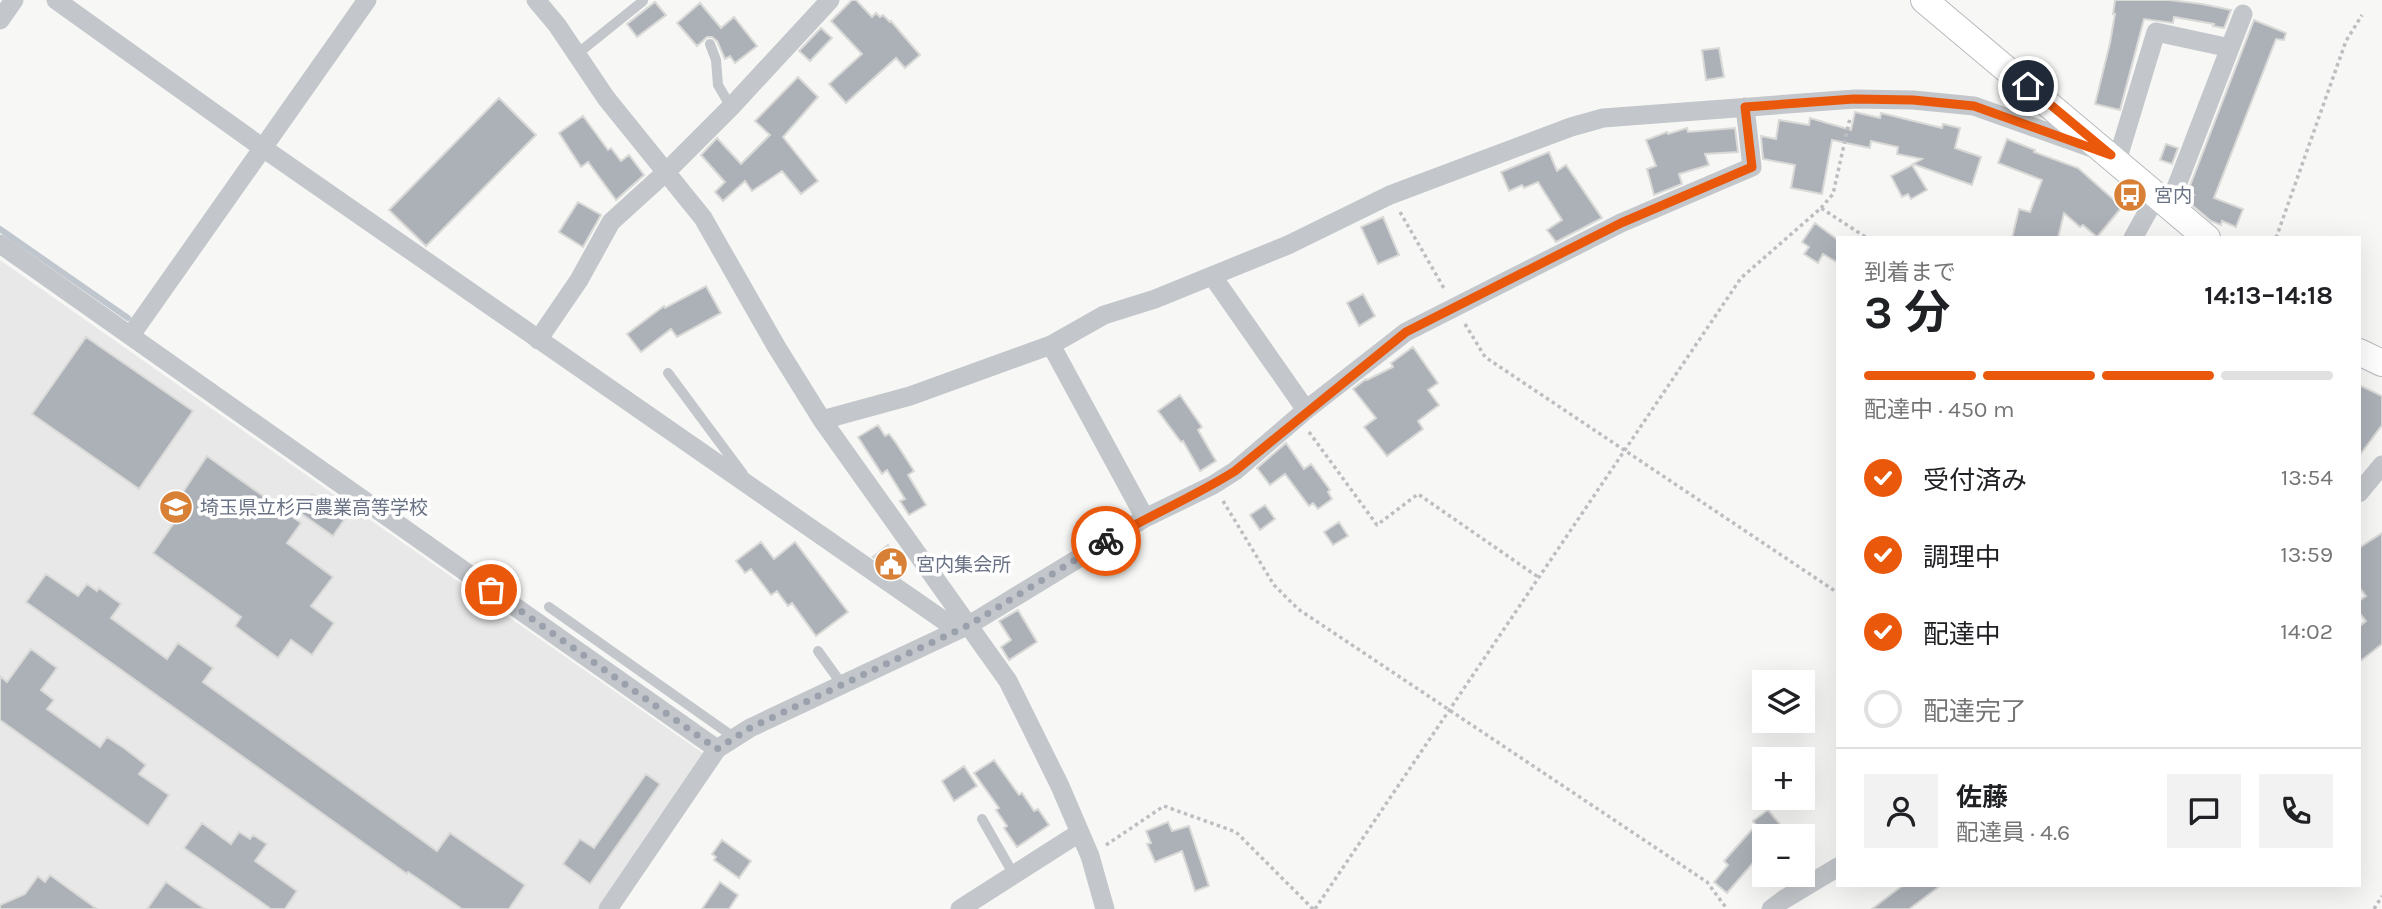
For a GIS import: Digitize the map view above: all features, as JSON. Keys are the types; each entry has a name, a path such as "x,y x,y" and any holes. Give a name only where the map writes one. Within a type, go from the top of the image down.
{"main road":[{"path":"1924,0 2205,236"},
{"path":"2361,353 2382,363"}],"street":[{"path":"0,20 14,0"},
{"path":"56,0 262,148 754,490 963,627"},
{"path":"131,335 367,0"},
{"path":"536,0 578,54 606,98 704,218 776,346 822,420 963,627 1008,681 1060,786 1090,856 1105,909"},
{"path":"538,340 579,280 611,222 731,107 831,0"},
{"path":"2135,236 2163,200 2244,14"},
{"path":"822,420 911,396 1051,345 1104,315 1213,277 1288,245 1390,195 1571,127 1603,118 1854,99 1913,100 1974,106 2114,158 2156,32 2230,48"},
{"path":"608,909 717,749 841,683 963,627 1144,518 1213,485 1235,471 1406,332 1621,223 1752,167 1745,107"},
{"path":"0,244 717,749"},
{"path":"1213,277 1302,414"},
{"path":"1051,345 1144,518"},
{"path":"2361,491 2382,465"},
{"path":"960,909 1079,833"},
{"path":"1771,909 1836,868"}],"lane":[{"path":"578,54 643,1"},
{"path":"710,44 716,61 718,85 731,107"},
{"path":"668,373 754,490"},
{"path":"549,607 735,738"},
{"path":"818,651 841,683"},
{"path":"982,820 1014,875"}],"path":[{"path":"2277,236 2346,41 2362,15"},
{"path":"1090,856 1164,806 1236,832 1314,909 1741,278 1821,208 1833,194 1854,99"},
{"path":"1390,195 1485,357 1836,592"},
{"path":"1821,208 1864,236"},
{"path":"1302,414 1377,525 1418,494 1538,577"},
{"path":"1213,485 1274,585 1297,609 1707,882 1727,909"},
{"path":"2374,909 2382,896"}],"shaded area":[{"name":"埼玉県立杉戸農業高等学校","path":"0,260 704,754 598,909 0,909"}],"building":[{"path":"852,0 856,0 872,17 876,13 891,21 920,55 905,68 896,58 846,103 829,84 862,54 831,21"},
{"path":"2115,0 2170,0 2231,10 2224,28 2174,17 2173,23 2144,19 2120,110 2095,104 2110,43"},
{"path":"655,2 666,15 637,37 627,24"},
{"path":"700,3 721,28 734,17 757,46 735,63 730,56 725,59 717,41 712,37 707,37 697,46 677,23"},
{"path":"2254,20 2286,33 2284,40 2276,39 2214,198 2243,209 2236,227 2222,221 2221,225 2211,221 2187,201 2194,195 2188,191"},
{"path":"821,28 832,38 810,61 799,51"},
{"path":"1719,48 1724,77 1706,80 1702,50"},
{"path":"798,77 818,97 783,137 818,181 801,194 782,171 752,191 745,181 723,201 715,192 725,182 701,155 717,138 741,164 770,135 755,121"},
{"path":"499,98 536,135 426,246 389,210"},
{"path":"1855,112 1880,118 1881,113 1942,128 1943,124 1960,128 1955,148 1981,157 1972,185 1913,164 1922,159 1897,154 1898,147 1871,141 1870,148 1832,140 1822,194 1791,188 1795,165 1763,159 1761,136 1776,139 1779,120 1809,125 1810,118 1851,130"},
{"path":"583,116 608,150 611,148 621,161 629,155 644,175 616,200 588,162 581,167 559,133"},
{"path":"1687,128 1688,132 1735,128 1738,152 1705,154 1709,165 1679,174 1682,184 1654,195 1647,169 1656,166 1646,140"},
{"path":"2007,139 2078,168 2122,207 2098,236 2083,225 2080,227 2064,213 2058,236 2012,236 2019,209 2030,212 2042,180 1998,163"},
{"path":"2166,144 2178,148 2172,164 2160,160"},
{"path":"1549,152 1557,171 1566,165 1602,218 1556,242 1547,230 1562,220 1538,182 1509,191 1501,172"},
{"path":"1912,165 1927,190 1911,199 1908,194 1902,197 1891,176"},
{"path":"578,202 601,215 583,247 559,232"},
{"path":"1383,217 1399,255 1378,264 1361,227"},
{"path":"1815,223 1836,239 1836,262 1823,254 1818,263 1804,254 1809,247 1802,242"},
{"path":"706,286 721,313 677,337 671,329 641,352 627,334 664,306 665,308"},
{"path":"1363,294 1375,316 1359,326 1347,303"},
{"path":"86,337 193,411 139,489 32,414"},
{"path":"1413,347 1438,383 1428,390 1439,405 1418,421 1423,429 1387,456 1364,427 1376,418 1353,389 1366,379 1393,367 1391,363"},
{"path":"2361,386 2382,396 2382,425 2361,453"},
{"path":"1180,395 1202,427 1198,430 1216,461 1200,471 1183,441 1181,442 1158,411"},
{"path":"878,425 885,436 889,434 914,471 908,475 926,505 909,515 900,501 905,499 887,470 882,474 858,437"},
{"path":"1286,443 1304,469 1311,464 1330,490 1328,492 1332,499 1318,509 1313,503 1309,506 1285,474 1270,485 1257,468"},
{"path":"207,456 301,523 287,543 333,577 311,606 334,623 312,655 291,640 278,658 235,626 241,617 153,553 187,504 179,498"},
{"path":"312,494 346,517 333,536 299,512"},
{"path":"1265,505 1275,519 1260,530 1250,515"},
{"path":"1339,522 1348,536 1333,545 1324,532"},
{"path":"2382,533 2382,644 2361,660 2361,625 2366,621 2361,615 2361,600 2366,596 2361,590 2361,547"},
{"path":"761,542 774,559 795,542 848,612 816,636 792,603 788,606 777,591 771,595 751,569 745,573 736,561"},
{"name":"宮内集会所","path":"888,545 904,565 895,572 873,557"},
{"path":"46,574 78,596 87,584 97,591 99,588 121,604 111,618 167,659 178,643 213,668 203,682 437,851 450,833 525,885 509,909 462,909 408,872 407,874 26,602"},
{"path":"1018,610 1037,642 1009,660 1001,647 1011,640 999,621"},
{"path":"31,649 57,668 41,690 54,700 47,709 100,747 107,737 124,748 146,765 139,774 169,795 148,826 0,720 0,676 7,682"},
{"path":"994,760 1019,795 1022,793 1034,811 1038,809 1049,825 1017,847 1004,828 1007,826 996,810 999,808 974,773"},
{"path":"964,766 977,786 954,801 942,781"},
{"path":"646,774 660,784 590,884 563,864 580,839 594,848"},
{"path":"1768,810 1780,824 1755,824 1753,821"},
{"path":"1168,822 1172,831 1189,826 1209,886 1195,891 1182,851 1155,862 1147,844 1151,843 1146,831"},
{"path":"202,823 231,844 239,832 250,839 253,835 267,844 255,861 297,891 285,909 271,909 184,848"},
{"path":"1752,830 1752,864 1727,893 1714,882 1728,865 1724,861"},
{"path":"722,840 751,861 739,878 714,860 716,857 712,854"},
{"path":"50,875 97,909 0,909 0,905 25,894 38,876 45,882"},
{"path":"166,882 205,909 147,909"},
{"path":"720,882 738,895 729,909 702,909"},
{"path":"1901,887 1939,887 1909,909 1872,909"}],"waterway":[{"path":"0,229 128,318"}],"way so far":[{"path":"491,590 717,749 750,728 841,683 969,625 1106,541"}],"place":[{"name":"宮内","path":"2130,195"},
{"name":"埼玉県立杉戸農業高等学校","path":"176,507"},
{"name":"宮内集会所","path":"891,564"}],"route":[{"path":"1106,541 1235,471 1406,332 1621,223 1752,167 1745,107 1854,99 1913,100 1974,106 2111,155 2028,86"}]}
